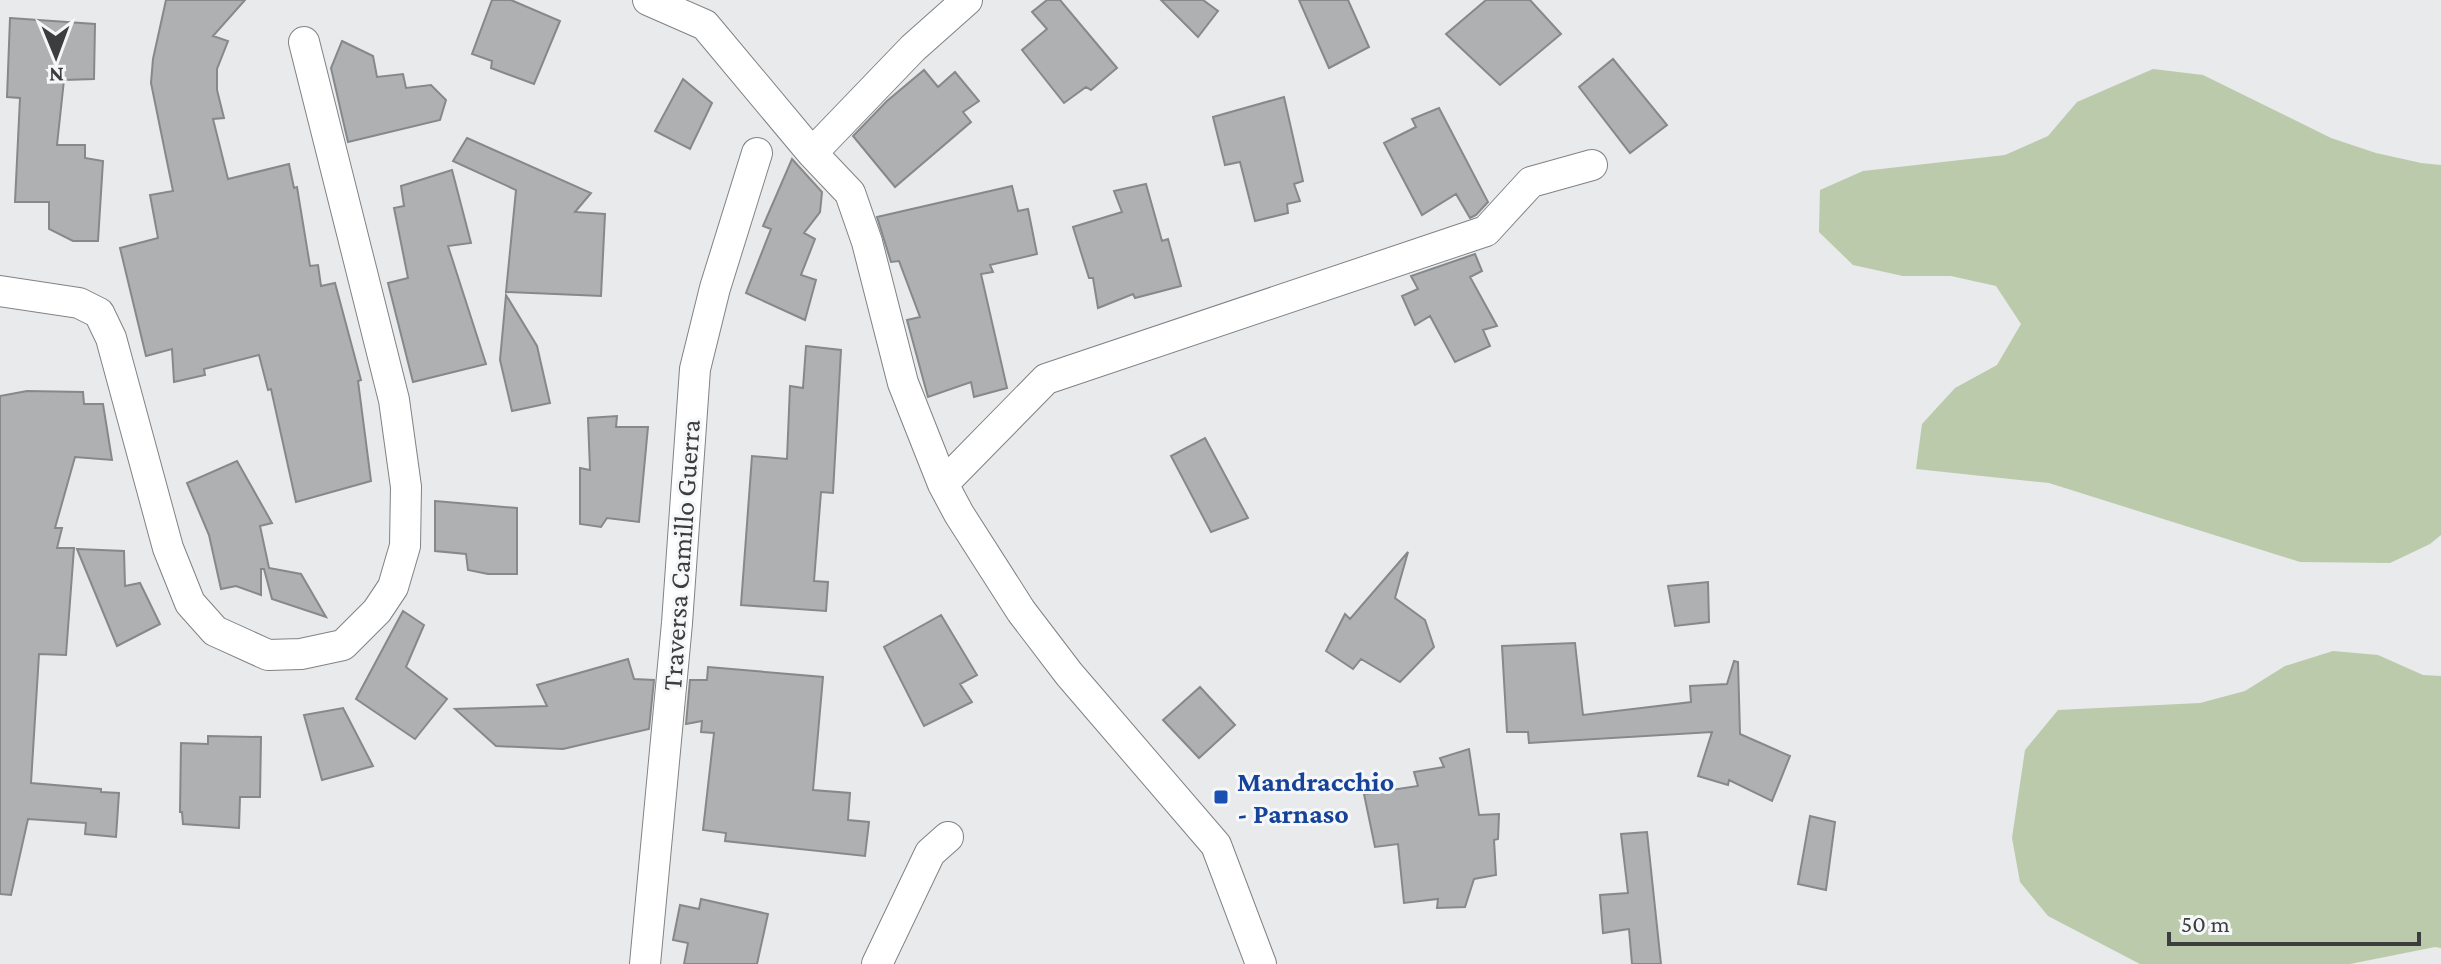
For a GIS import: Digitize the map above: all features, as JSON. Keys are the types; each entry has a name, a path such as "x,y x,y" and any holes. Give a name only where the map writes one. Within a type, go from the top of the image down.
{"street":[{"path":"648,0 705,25 812,153 850,193 867,242 903,383 943,484 1021,611 1069,674 1216,845 1261,964"},
{"path":"812,153 913,48 967,0"},
{"path":"0,291 79,303 99,313 111,338 168,548 190,603 215,631 268,655 301,654 343,645 377,611 393,587 405,546 406,487 394,400 304,42"},
{"name":"Traversa Camillo Guerra","path":"645,964 677,623 695,369 715,288 757,153"},
{"path":"943,484 1046,379 1486,231 1531,182 1592,165"},
{"path":"877,964 930,853 948,837"}],"green space":[{"path":"2153,69 2203,75 2331,138 2376,153 2441,165 2441,535 2430,544 2390,563 2300,562 2049,483 1916,469 1922,424 1955,388 1997,365 2021,324 1996,286 1951,276 1903,276 1853,265 1819,232 1820,190 1863,171 2005,155 2048,136 2077,102"},
{"path":"2333,651 2378,655 2423,675 2441,676 2441,948 2350,964 2140,964 2048,916 2020,882 2012,838 2025,750 2058,710 2200,703 2245,691 2285,666"}],"building":[{"path":"166,0 245,0 213,36 228,41 217,69 217,90 224,118 213,119 228,179 289,164 294,188 297,187 310,266 318,265 321,286 335,283 361,380 358,381 371,481 296,502 271,389 268,390 259,355 204,369 205,375 174,382 172,349 146,356 120,248 158,238 150,195 173,191 151,83"},
{"path":"492,0 511,0 560,21 534,84 491,68 492,61 472,54"},
{"path":"1047,0 1060,0 1117,68 1091,90 1086,87 1064,103 1022,50 1047,29 1032,12"},
{"path":"1161,0 1203,0 1218,11 1198,37"},
{"path":"1299,0 1348,0 1369,47 1329,68"},
{"path":"1486,0 1530,0 1561,34 1500,85 1446,34"},
{"path":"10,18 95,24 94,79 64,80 57,145 85,145 85,158 103,161 98,241 73,241 49,229 49,202 15,202 20,98 7,97"},
{"path":"342,41 373,56 377,77 403,74 406,88 431,85 446,100 440,120 348,142 331,68"},
{"path":"1613,59 1667,125 1630,153 1579,87"},
{"path":"924,70 938,87 955,72 979,101 963,112 971,122 895,187 853,136 887,101"},
{"path":"683,79 712,103 690,149 655,131"},
{"path":"1284,97 1303,181 1294,184 1300,201 1287,204 1288,213 1255,221 1240,162 1225,165 1213,117"},
{"path":"1439,108 1488,202 1470,218 1456,194 1422,215 1384,143 1416,127 1412,119"},
{"path":"467,138 591,193 575,212 605,214 601,296 506,292 516,190 453,161"},
{"path":"792,159 822,192 820,212 804,233 815,239 801,275 816,280 805,320 746,293 771,229 763,226"},
{"path":"452,170 471,243 448,246 486,364 413,382 388,283 408,278 394,208 404,206 401,186"},
{"path":"1146,184 1162,241 1168,239 1181,286 1135,298 1133,294 1098,308 1093,278 1089,278 1073,227 1122,212 1114,191"},
{"path":"1012,186 1018,211 1028,209 1037,254 990,265 993,272 981,274 1007,388 974,397 971,382 928,397 907,320 920,317 899,261 891,262 877,217"},
{"path":"1475,254 1482,271 1470,277 1497,326 1483,330 1490,346 1455,362 1430,316 1415,325 1402,296 1418,289 1411,276"},
{"path":"506,295 537,346 550,403 512,411 500,360"},
{"path":"806,346 841,350 833,493 821,492 814,581 828,582 826,611 741,605 752,456 787,459 790,386 803,388"},
{"path":"27,391 83,392 84,404 103,404 112,460 75,457 55,528 62,528 57,548 74,548 66,655 39,654 31,783 119,793 116,837 85,834 86,823 28,819 11,895 0,894 0,396"},
{"path":"617,416 616,427 648,427 639,522 607,518 601,527 580,524 580,468 590,470 588,418"},
{"path":"1205,438 1248,518 1211,532 1171,456"},
{"path":"237,461 272,523 260,526 269,568 301,574 326,617 272,599 264,569 261,569 261,595 236,586 221,589 209,535 187,483"},
{"path":"435,501 517,508 517,574 468,570 466,554 435,551"},
{"path":"77,549 124,551 125,586 140,583 160,624 117,646"},
{"path":"1408,552 1395,598 1425,620 1434,647 1400,682 1361,659 1353,669 1326,651 1345,614 1350,619"},
{"path":"1708,582 1709,622 1675,626 1668,586"},
{"path":"403,611 424,625 406,667 447,699 415,739 356,699"},
{"path":"941,615 977,675 960,684 972,702 924,726 884,647"},
{"path":"1575,643 1583,715 1691,702 1690,686 1727,684 1734,661 1738,662 1740,734 1790,756 1772,801 1729,780 1728,785 1698,776 1712,732 1529,743 1528,732 1507,732 1502,646"},
{"path":"628,659 634,679 654,680 649,729 563,749 496,746 455,709 547,706 537,685"},
{"path":"708,667 823,677 813,790 850,793 848,820 869,822 865,856 725,841 726,833 703,830 714,733 701,732 702,721 686,724 690,680 707,680"},
{"path":"1200,687 1235,725 1199,758 1163,720"},
{"path":"343,708 373,766 322,780 304,715"},
{"path":"208,736 261,737 260,797 240,797 239,828 183,824 180,812 181,743 208,744"},
{"path":"1469,749 1479,815 1499,814 1498,839 1494,840 1496,875 1474,879 1465,907 1437,908 1438,899 1404,903 1398,844 1375,847 1364,794 1418,786 1414,772 1444,767 1440,758"},
{"path":"1810,816 1835,822 1826,890 1798,884"},
{"path":"1647,832 1661,964 1632,964 1629,929 1603,933 1600,895 1628,893 1621,834"},
{"path":"701,899 768,914 757,964 684,964 688,943 673,940 680,905 699,909"}],"place":[{"name":"Mandracchio - Parnaso","path":"1221,797"}]}
